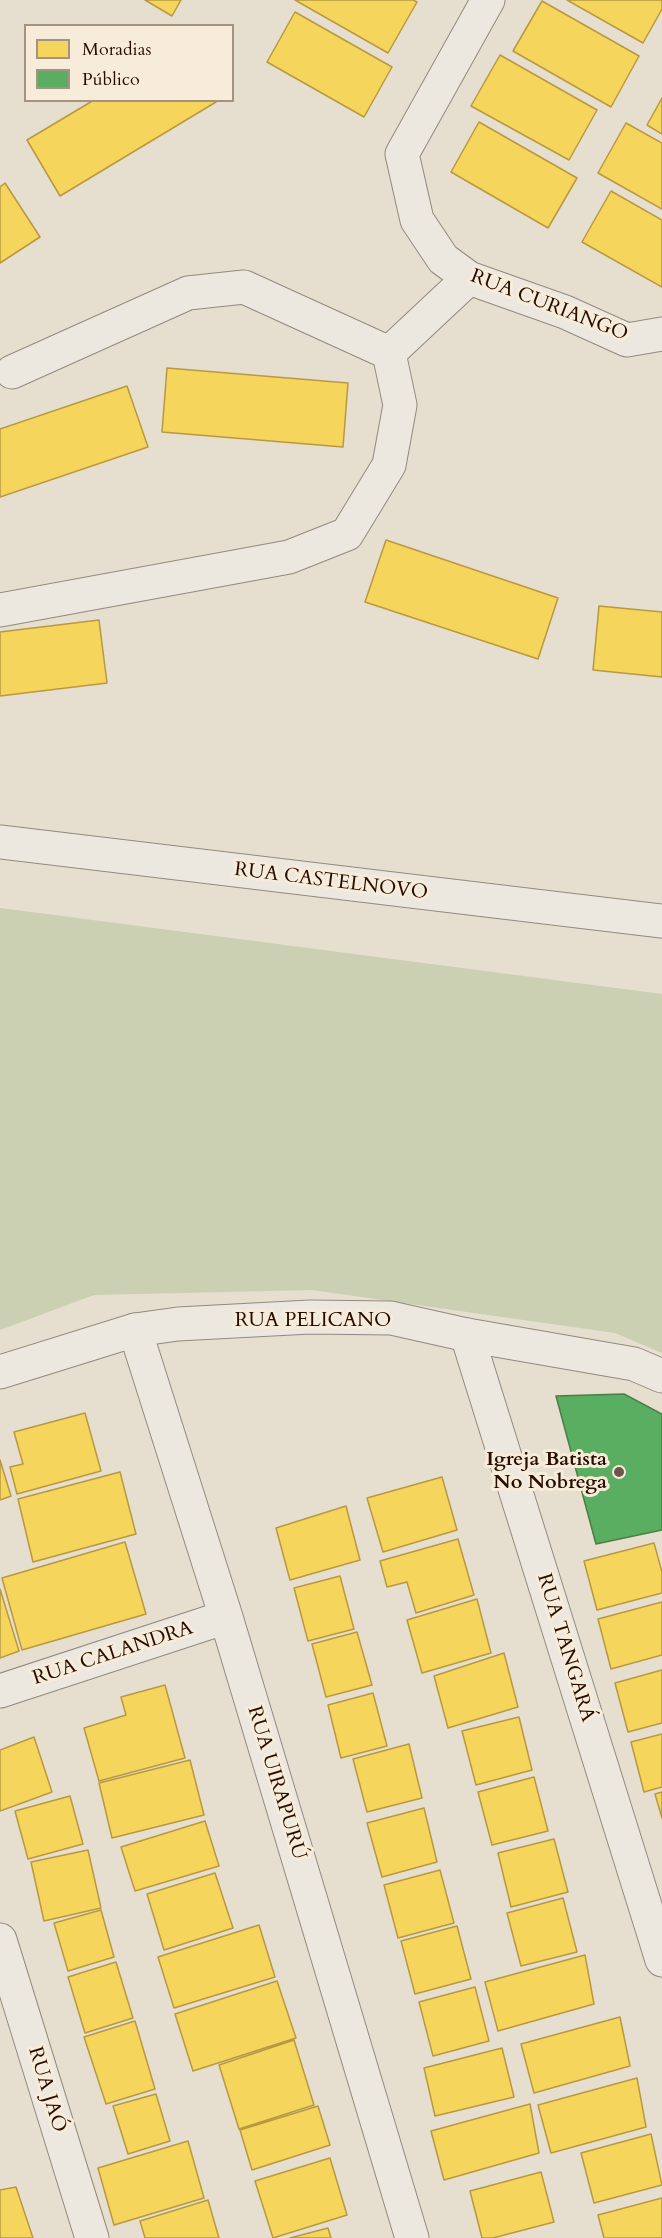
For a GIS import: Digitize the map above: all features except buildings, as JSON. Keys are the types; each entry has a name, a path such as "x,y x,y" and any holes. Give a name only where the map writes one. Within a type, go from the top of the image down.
{"street":[{"name":"RUA CURIANGO","path":"488,0 402,154 417,220 443,259 469,278 565,312 627,340 662,334"},
{"path":"389,353 469,278"},
{"path":"12,372 188,293 244,287 389,353"},
{"path":"0,610 289,557 347,534 389,465 400,405 389,353"},
{"name":"RUA CASTELNOVO","path":"0,842 662,921"},
{"name":"RUA PELICANO","path":"0,1372 135,1330 178,1324 334,1317 391,1318 467,1335 634,1364 662,1376"},
{"name":"RUA UIRAPURÚ","path":"135,1330 226,1617 412,2238"},
{"name":"RUA TANGARÁ","path":"467,1335 662,1960"},
{"name":"RUA CALANDRA","path":"0,1691 226,1617"},
{"name":"RUA JAÓ","path":"0,1940 92,2238"}],"green space":[{"path":"0,908 662,994 662,1353 615,1333 312,1290 94,1295 0,1330"}],"place":[{"name":"Igreja Batista No Nobrega","path":"619,1472"}]}
